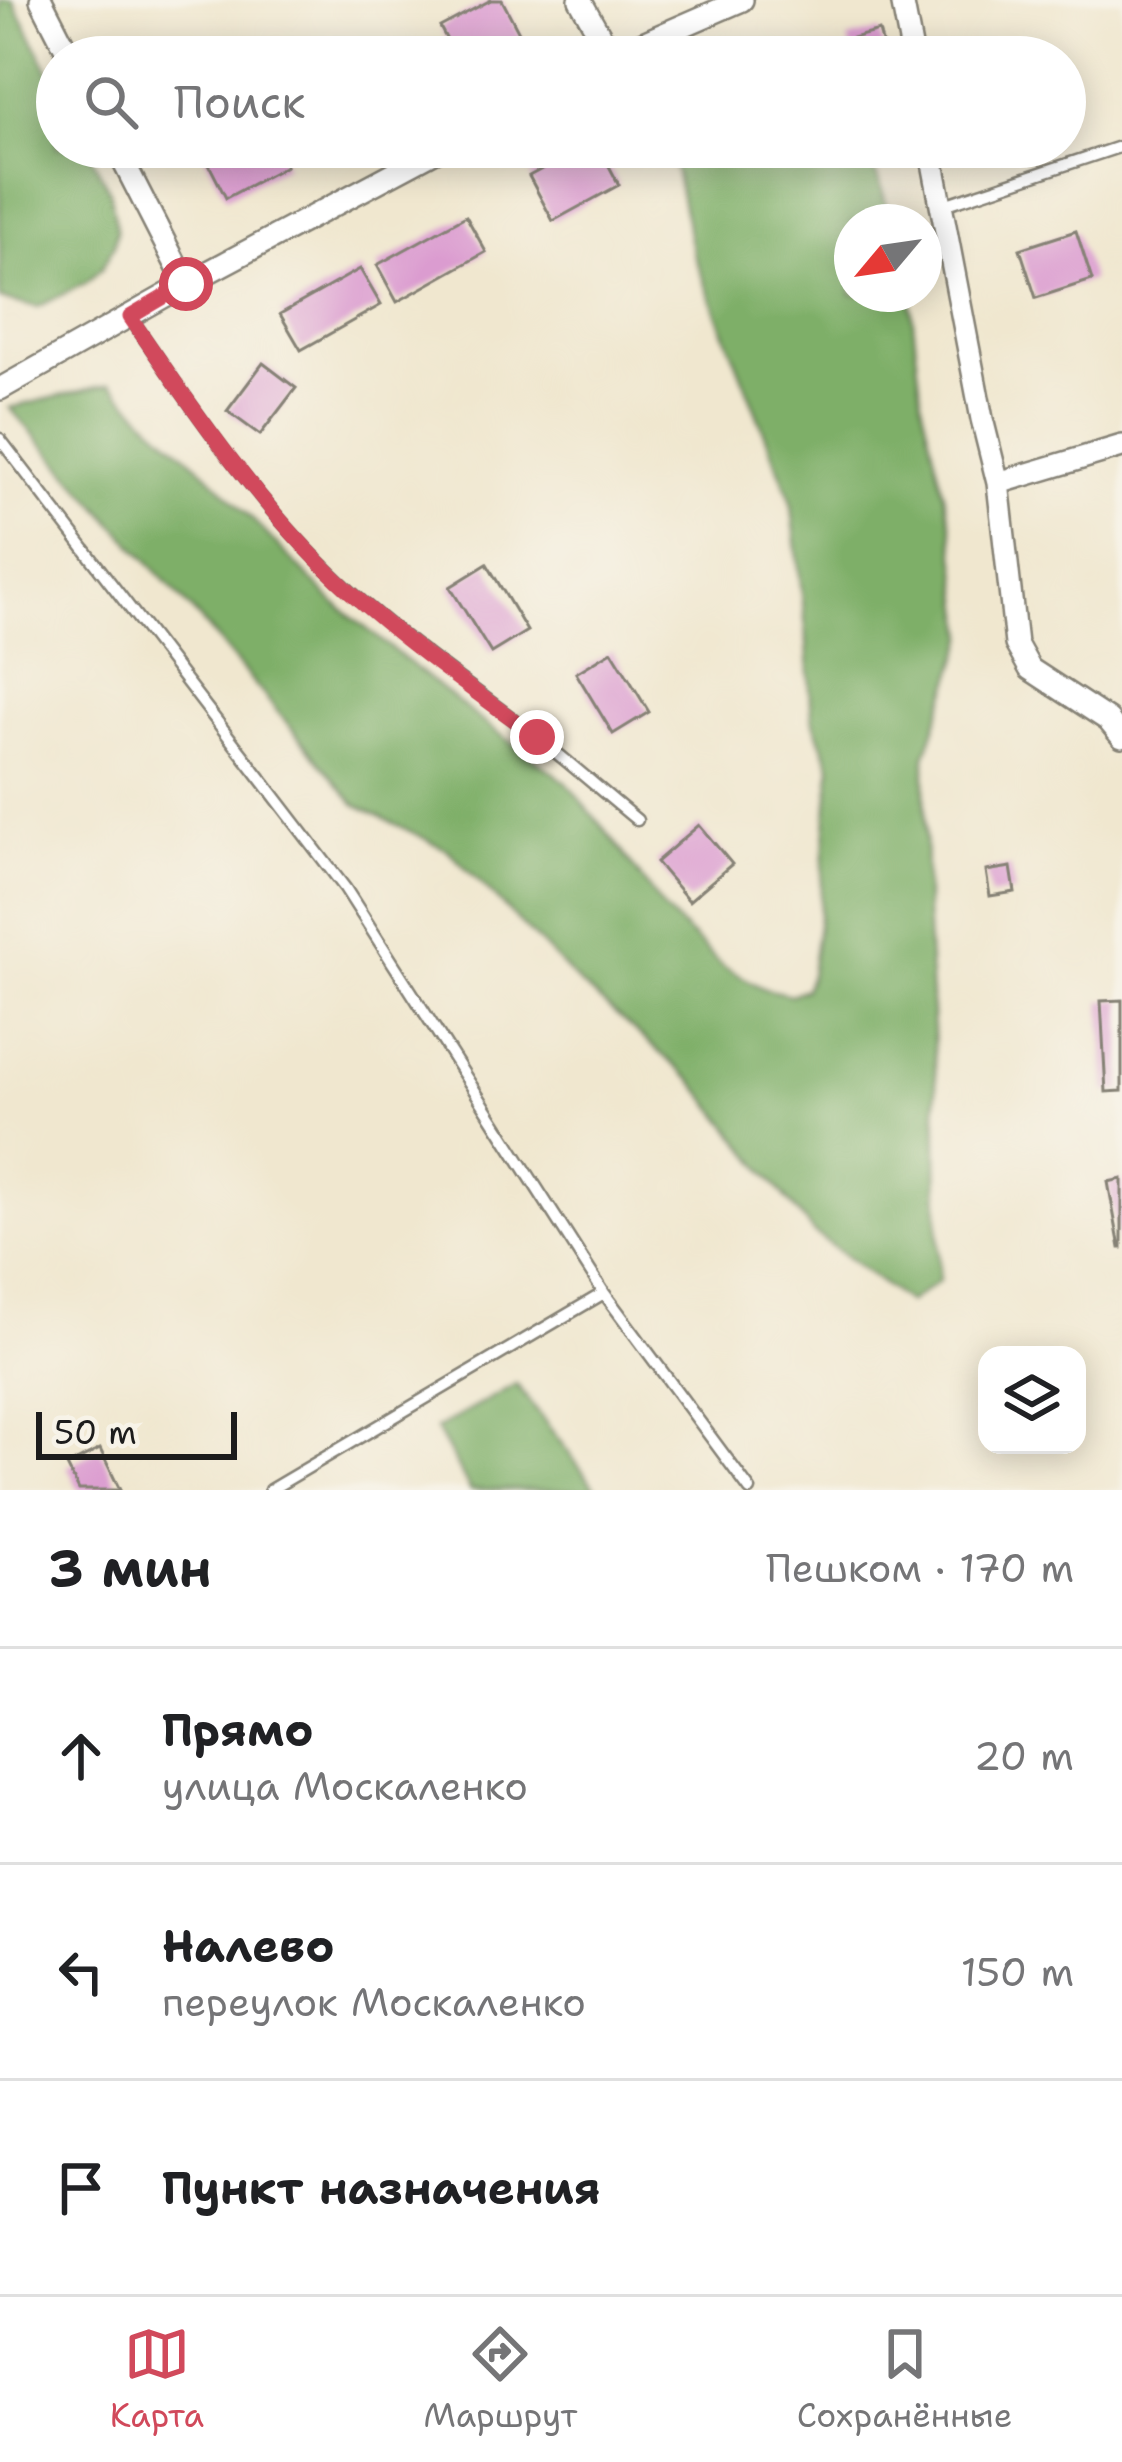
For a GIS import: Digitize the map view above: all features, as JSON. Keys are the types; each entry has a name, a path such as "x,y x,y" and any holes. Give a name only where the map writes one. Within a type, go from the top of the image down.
{"street":[{"path":"41,0 59,36"},
{"path":"580,0 600,36"},
{"path":"660,36 742,0"},
{"path":"902,0 909,36"},
{"path":"127,168 186,284"},
{"path":"0,388 404,168"},
{"path":"934,168 941,204"},
{"path":"942,211 998,483 1016,644 1030,669 1108,720 1122,737"},
{"path":"998,483 1122,446"}],"lane":[{"path":"1086,158 1122,146"},
{"path":"942,206 1056,168"},
{"path":"130,317 202,423 277,515 346,588 638,820"},
{"path":"0,439 345,888 604,1293 750,1490"},
{"path":"270,1490 604,1293"}],"green space":[{"path":"0,0 13,0 36,45 36,168 98,168 110,192 117,230 101,269 87,282 38,307 0,299"},
{"path":"675,168 872,168 886,204 834,204 834,312 912,312 922,403 951,523 966,636 925,757 939,1281 908,1303 813,1232 692,1080 580,984 448,850 355,804 205,625 10,408 111,384 206,472 332,601 566,782 665,911 724,967 765,989 791,995 805,989 811,974 831,766 812,717 791,499 693,253"},
{"path":"516,1384 597,1490 470,1490 436,1429"}],"building":[{"path":"491,0 502,0 521,36 445,36 440,27"},
{"path":"211,168 282,168 226,198"},
{"path":"544,168 610,168 619,185 553,221 529,176"},
{"path":"466,216 486,252 397,302 377,265"},
{"path":"1076,231 1092,280 1036,298 1020,249"},
{"path":"360,269 381,305 301,350 280,314"},
{"path":"263,363 296,388 260,435 227,411"},
{"path":"487,564 527,631 491,653 450,587"},
{"path":"612,651 649,712 613,734 576,673"},
{"path":"699,825 732,864 689,901 656,862"},
{"path":"1011,867 1015,892 990,896 986,871"},
{"path":"1122,1000 1122,1091 1106,1092 1101,1001"},
{"path":"1122,1179 1122,1248 1120,1248 1108,1182"},
{"path":"100,1449 120,1490 79,1490 67,1466"}],"route":[{"path":"186,284 130,317 202,423 277,515 346,588 537,737"}]}
